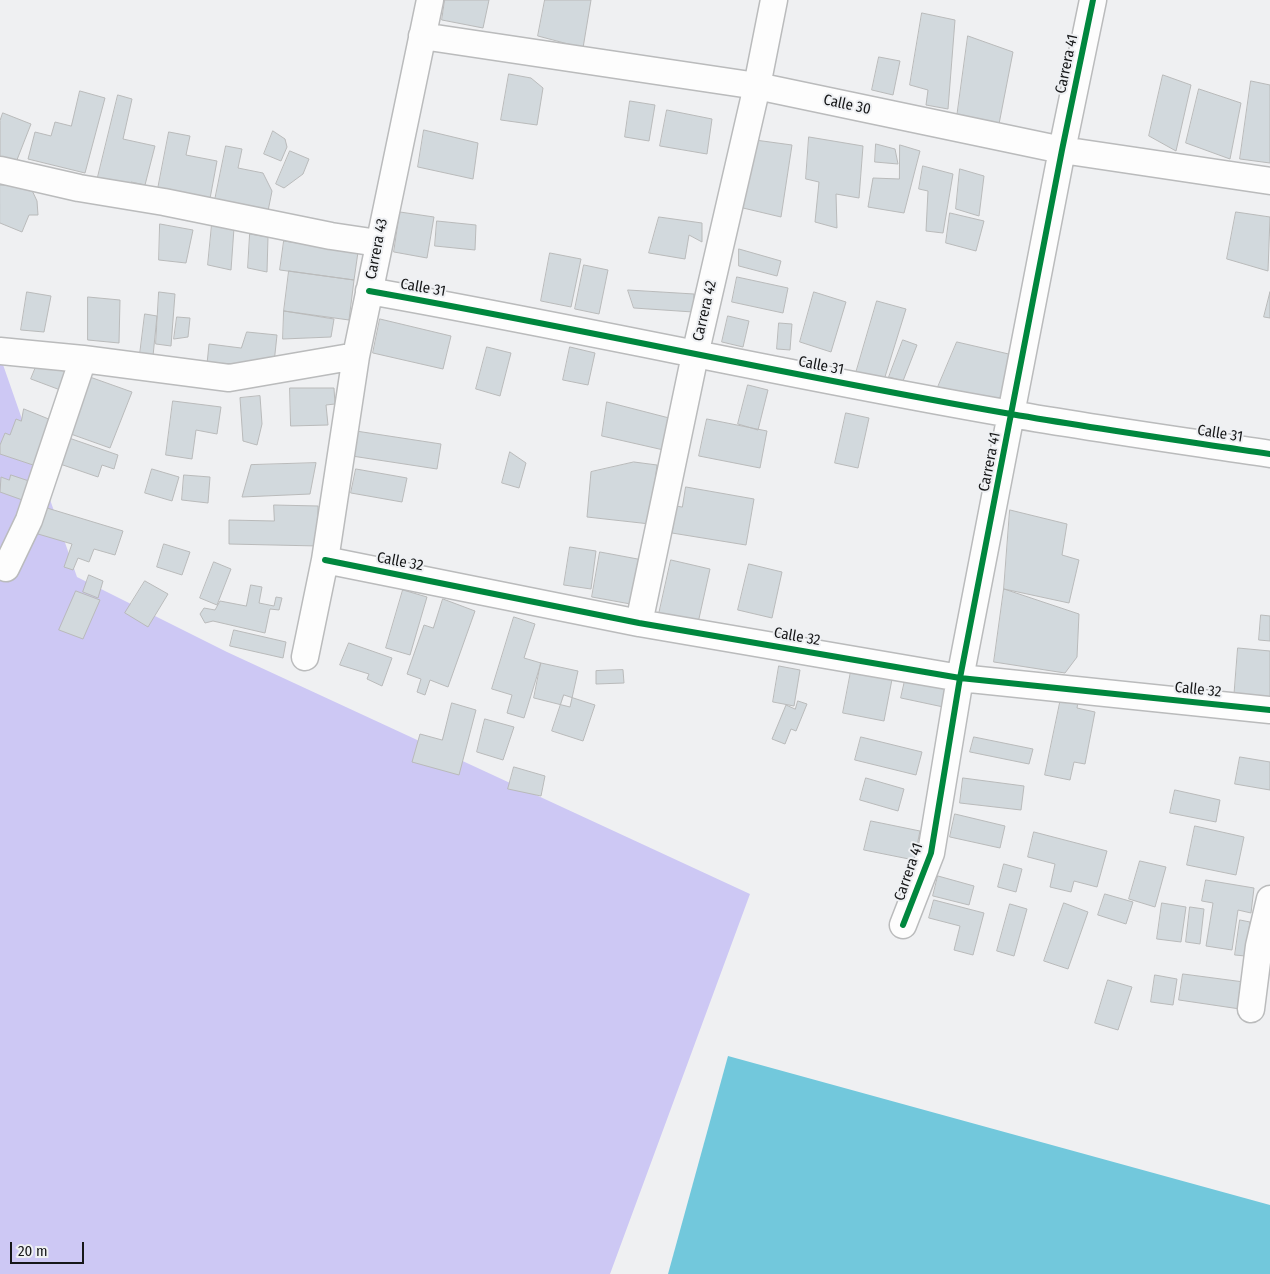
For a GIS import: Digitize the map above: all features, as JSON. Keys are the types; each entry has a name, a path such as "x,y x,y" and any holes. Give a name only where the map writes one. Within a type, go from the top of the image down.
{"street":[{"name":"Carrera 43","path":"305,657 325,560 356,356 430,0"},
{"name":"Carrera 42","path":"639,624 696,355 757,86 774,0"},
{"name":"Carrera 41","path":"903,925 931,853 960,678 1062,150 1093,0"},
{"name":"Calle 30","path":"422,36 757,86 1062,150 1270,181"},
{"path":"0,170 79,188 164,202 331,236 378,243"},
{"name":"Calle 31","path":"369,291 1012,414 1270,454"},
{"path":"0,351 83,359 229,378 356,356"},
{"path":"6,568 29,520 83,359"},
{"name":"Calle 32","path":"325,560 639,624 960,678 1270,710"},
{"path":"1251,1009 1265,945 1270,900"}],"shaded area":[{"path":"0,356 77,577 227,652 750,894 610,1274 0,1274"}],"water":[{"path":"728,1056 1270,1205 1270,1274 668,1274"}],"building":[{"path":"445,0 489,0 483,28 442,20"},
{"path":"545,0 591,0 583,48 538,36"},
{"path":"922,13 955,20 948,109 926,105 928,90 910,85"},
{"path":"968,36 1013,52 999,124 957,117"},
{"path":"879,57 900,61 893,95 872,90"},
{"path":"509,74 531,78 543,88 537,125 501,120"},
{"path":"1163,75 1191,85 1176,151 1149,136"},
{"path":"1251,81 1270,85 1270,163 1240,159"},
{"path":"1199,89 1241,103 1230,159 1186,143"},
{"path":"80,91 105,98 85,173 28,159 35,132 51,136 55,122 71,126"},
{"path":"118,95 132,99 123,139 155,146 145,185 131,182 129,193 96,185"},
{"path":"630,101 655,105 649,141 625,137"},
{"path":"667,110 712,119 707,154 660,146"},
{"path":"3,113 31,124 13,170 0,165 0,121"},
{"path":"424,130 478,143 473,179 418,167"},
{"path":"273,131 285,139 287,147 281,161 264,154"},
{"path":"169,132 190,136 186,155 217,161 209,204 157,194"},
{"path":"809,137 863,146 859,198 836,194 837,228 815,222 819,182 806,179"},
{"path":"755,140 792,145 781,217 743,208"},
{"path":"876,144 895,149 898,164 875,162"},
{"path":"900,145 920,151 904,213 868,207 873,178 899,179"},
{"path":"226,146 242,149 238,168 263,173 272,191 267,216 214,205"},
{"path":"290,151 309,159 303,174 284,188 276,184"},
{"path":"923,166 953,174 943,233 926,231 928,191 919,189"},
{"path":"960,169 984,176 979,216 956,209"},
{"path":"0,185 30,186 37,201 38,215 29,215 22,232 0,223"},
{"path":"400,212 434,217 427,258 394,252"},
{"path":"1236,212 1270,217 1268,271 1227,259"},
{"path":"950,213 984,221 976,251 946,243"},
{"path":"659,217 702,223 702,242 689,235 685,259 649,253"},
{"path":"437,221 476,225 475,250 435,246"},
{"path":"160,224 193,230 186,263 159,260"},
{"path":"212,224 234,228 231,270 208,265"},
{"path":"250,234 268,237 267,272 248,268"},
{"path":"284,241 358,252 354,280 280,270"},
{"path":"739,249 781,261 777,276 739,266"},
{"path":"550,253 581,259 571,307 541,301"},
{"path":"584,265 608,270 599,314 575,309"},
{"path":"289,271 354,280 349,320 284,311"},
{"path":"737,277 788,288 783,313 732,302"},
{"path":"628,290 694,294 693,312 634,308"},
{"path":"27,292 51,296 44,332 21,330"},
{"path":"159,292 175,294 171,346 156,344"},
{"path":"814,292 846,302 831,352 800,342"},
{"path":"1270,292 1270,318 1264,317"},
{"path":"88,297 120,300 119,343 88,340"},
{"path":"877,301 906,309 884,380 856,373"},
{"path":"284,311 334,319 331,337 283,339"},
{"path":"145,314 157,316 153,356 140,354"},
{"path":"728,316 749,321 743,347 722,342"},
{"path":"177,317 190,318 188,337 174,339"},
{"path":"380,319 451,336 443,369 373,353"},
{"path":"779,323 792,324 790,350 777,349"},
{"path":"247,332 277,335 274,363 207,364 209,344 241,348"},
{"path":"903,340 917,345 903,381 889,377"},
{"path":"957,342 1013,355 1002,401 938,387"},
{"path":"487,347 511,353 500,396 476,389"},
{"path":"570,347 595,353 588,385 563,380"},
{"path":"38,362 69,373 63,391 31,379"},
{"path":"87,376 132,392 110,448 68,433"},
{"path":"748,385 768,390 758,430 738,424"},
{"path":"290,388 334,388 335,404 326,405 328,425 291,426"},
{"path":"260,396 262,424 257,445 243,441 240,398"},
{"path":"173,401 221,407 217,434 196,430 192,459 166,455"},
{"path":"607,402 673,419 668,451 602,436"},
{"path":"24,409 56,422 42,468 0,454 0,445 5,433 10,435 16,419 21,421"},
{"path":"846,413 869,418 858,468 835,463"},
{"path":"707,419 767,431 760,468 699,456"},
{"path":"356,431 441,444 437,469 352,456"},
{"path":"69,438 118,455 114,469 102,465 98,477 60,464"},
{"path":"510,452 526,463 519,488 502,483"},
{"path":"634,462 657,465 650,524 587,517 591,472"},
{"path":"316,463 310,494 242,497 251,465"},
{"path":"152,469 179,477 172,501 145,493"},
{"path":"356,469 407,478 402,502 351,493"},
{"path":"11,475 35,483 28,502 0,492 1,477 9,480"},
{"path":"184,475 210,477 208,503 182,500"},
{"path":"686,487 754,499 746,545 672,533 676,506 682,507"},
{"path":"274,505 318,506 318,546 229,544 229,520 274,521"},
{"path":"47,508 123,531 115,555 94,549 89,562 78,558 73,570 64,567 72,544 38,534"},
{"path":"1010,510 1067,524 1062,555 1079,560 1069,603 1004,589"},
{"path":"164,544 190,552 182,575 157,567"},
{"path":"570,547 596,551 591,589 564,585"},
{"path":"600,552 643,560 636,605 592,597"},
{"path":"671,560 710,569 698,623 659,614"},
{"path":"214,562 231,569 217,605 200,598"},
{"path":"749,564 782,572 772,618 738,610"},
{"path":"89,575 103,581 98,598 83,592"},
{"path":"145,581 168,594 148,627 125,613"},
{"path":"251,585 262,587 259,603 274,606 276,597 282,598 279,610 270,609 265,633 213,621 205,623 200,614 204,608 215,610 220,601 246,606"},
{"path":"1004,589 1079,614 1077,657 1065,673 994,662"},
{"path":"403,590 427,597 410,655 386,648"},
{"path":"76,591 100,600 83,639 59,630"},
{"path":"443,599 475,611 448,687 430,680 425,695 417,692 421,679 407,674 424,625 433,628"},
{"path":"1261,615 1270,616 1270,641 1259,640"},
{"path":"514,617 535,624 524,658 541,663 524,718 507,713 512,695 492,689"},
{"path":"234,630 286,642 283,658 230,646"},
{"path":"349,643 392,658 382,686 367,679 369,674 340,665"},
{"path":"1238,648 1270,651 1270,703 1234,699"},
{"path":"541,663 578,671 570,707 534,698"},
{"path":"779,666 800,670 794,706 773,702"},
{"path":"852,666 893,674 884,721 843,713"},
{"path":"623,670 624,683 596,684 596,671"},
{"path":"906,676 953,686 948,708 901,698"},
{"path":"564,695 595,705 583,741 552,731"},
{"path":"1061,698 1078,702 1077,708 1095,712 1085,764 1074,762 1070,780 1045,775"},
{"path":"798,701 807,704 796,731 791,729 785,744 772,739 786,705 795,709"},
{"path":"452,703 476,710 459,775 412,762 420,734 442,740"},
{"path":"485,719 514,727 503,760 477,752"},
{"path":"861,737 922,752 916,775 855,760"},
{"path":"974,737 1033,749 1029,764 970,752"},
{"path":"1240,757 1270,762 1270,790 1235,784"},
{"path":"514,767 545,776 541,796 508,789"},
{"path":"866,778 904,789 898,811 860,800"},
{"path":"963,778 1024,786 1021,810 960,803"},
{"path":"1175,790 1220,800 1216,822 1170,813"},
{"path":"955,814 1005,826 1000,848 950,837"},
{"path":"871,821 920,831 914,860 864,850"},
{"path":"1195,826 1244,837 1236,875 1187,865"},
{"path":"1034,832 1107,851 1097,887 1074,881 1071,892 1050,887 1055,864 1028,857"},
{"path":"1140,861 1166,867 1155,907 1129,899"},
{"path":"1004,864 1022,869 1016,892 998,887"},
{"path":"938,876 974,886 969,905 933,896"},
{"path":"1206,880 1254,888 1251,913 1238,910 1232,950 1206,946 1213,903 1202,901"},
{"path":"1105,894 1133,902 1126,924 1098,915"},
{"path":"934,900 984,913 973,955 954,950 960,926 929,918"},
{"path":"1064,903 1088,912 1068,969 1044,961"},
{"path":"1162,903 1186,907 1181,942 1157,939"},
{"path":"1010,904 1027,909 1014,956 997,951"},
{"path":"1190,907 1204,909 1200,944 1186,942"},
{"path":"1240,920 1250,922 1245,956 1235,955"},
{"path":"1183,974 1244,982 1240,1009 1179,1000"},
{"path":"1155,975 1177,979 1173,1005 1151,1002"},
{"path":"1108,980 1132,987 1118,1030 1095,1023"}],"cycle path":[{"path":"903,925 931,853 960,678 1062,150 1093,0"},
{"path":"369,291 931,400 1076,425 1270,454"},
{"path":"325,560 639,623 960,678 1270,710"}]}
